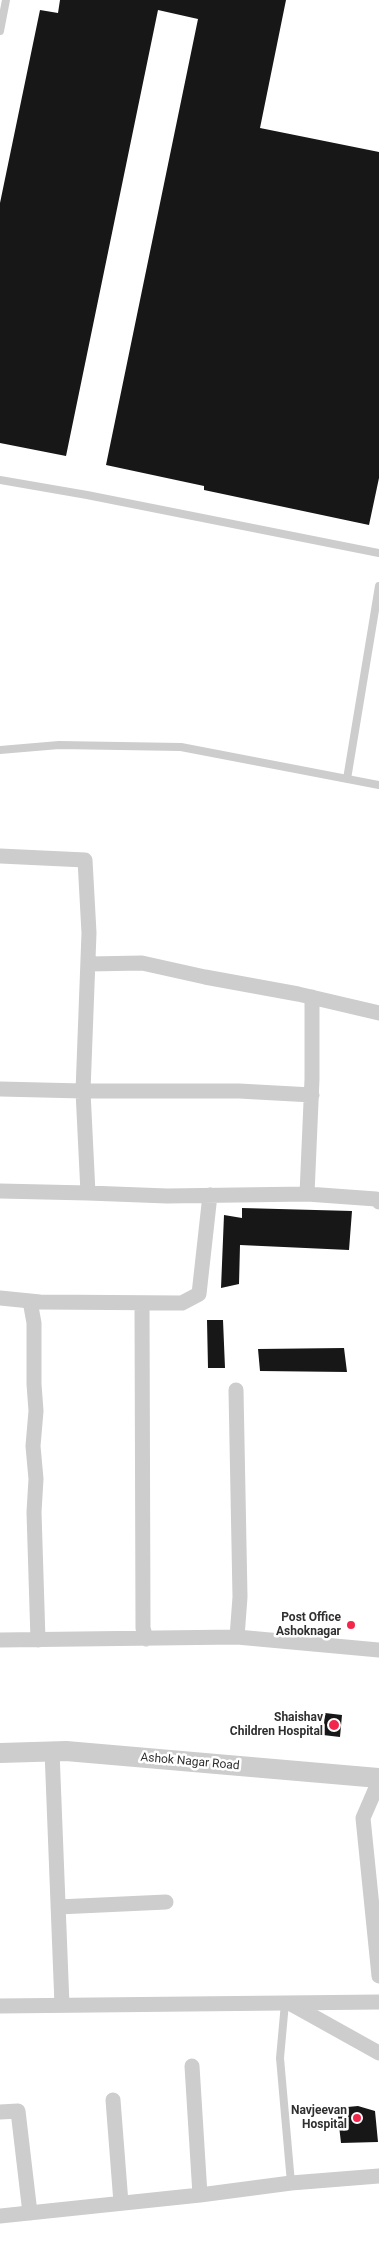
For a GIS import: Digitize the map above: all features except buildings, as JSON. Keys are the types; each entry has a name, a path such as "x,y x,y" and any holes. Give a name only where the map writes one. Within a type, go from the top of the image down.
{"street":[{"path":"0,856 85,860 89,964 83,1092 88,1193"},
{"path":"89,964 142,963 205,978 312,997 379,1013"},
{"path":"307,1194 312,1096 312,997"},
{"path":"0,1089 83,1092 239,1091 312,1096"},
{"path":"0,1191 168,1196 307,1194 376,1199 379,1202"},
{"path":"0,1298 30,1301 142,1304 182,1303 199,1294 210,1195"},
{"path":"30,1301 34,1323 36,1411 33,1446 36,1479 34,1512 38,1640"},
{"path":"142,1304 143,1628 146,1639"},
{"path":"236,1390 240,1598 237,1637"},
{"path":"0,1640 237,1637 379,1650"},
{"path":"52,1751 62,2005"},
{"name":"Ashok Nagar Road","path":"0,1753 52,1751 379,1780"},
{"path":"379,1780 363,1818 379,1976"},
{"path":"58,1907 166,1902"},
{"path":"0,2006 379,2002"},
{"path":"287,2003 379,2053"},
{"path":"192,2066 200,2195"},
{"path":"112,2100 121,2203"},
{"path":"0,2112 18,2111 30,2213"},
{"path":"0,2216 200,2195 291,2183 379,2176"}],"lane":[{"path":"0,31 6,0"},
{"path":"0,480 87,495 379,553"},
{"path":"347,779 379,586"},
{"path":"0,750 59,745 181,747 379,785"},
{"path":"287,2003 280,2058 291,2183"}],"place":[{"name":"Post Office Ashoknagar","path":"351,1625"},
{"name":"Shaishav Children Hospital","path":"334,1725"},
{"name":"Navjeevan Hospital","path":"357,2118"}]}
